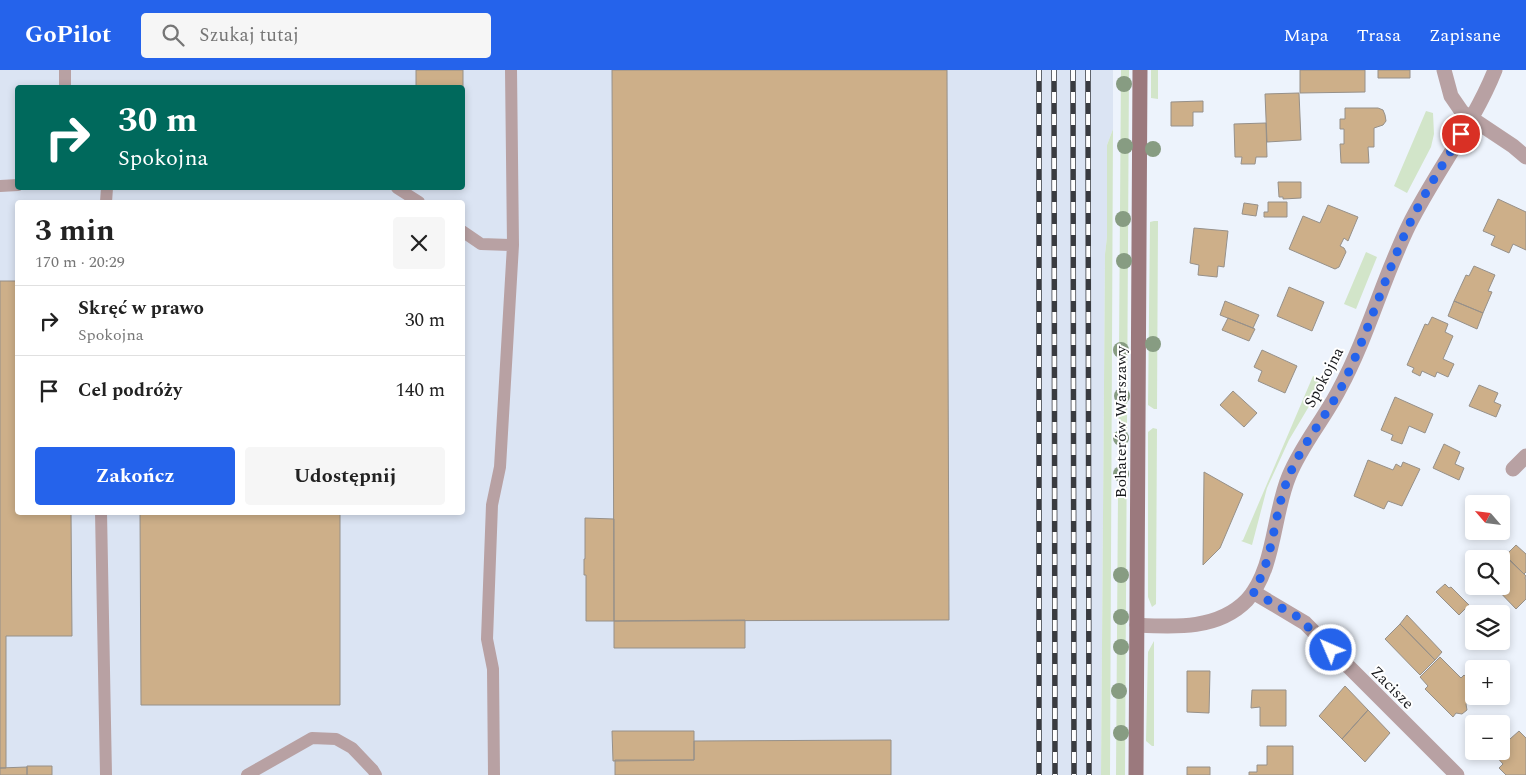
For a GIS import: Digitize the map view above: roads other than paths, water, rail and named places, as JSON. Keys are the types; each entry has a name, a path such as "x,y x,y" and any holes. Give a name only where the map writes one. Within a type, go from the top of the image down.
{"street":[{"name":"Bohaterów Warszawy","path":"1136,775 1140,70"},
{"path":"1444,70 1451,96 1458,108 1470,119 1513,146 1526,157"},
{"name":"Spokojna","path":"1136,625 1181,626 1205,623 1238,607 1253,592 1260,581 1266,563 1282,493 1289,475 1340,389 1408,226 1470,119 1495,70"},
{"path":"1513,469 1526,456"},
{"name":"Zacisze","path":"1253,592 1305,623 1456,775"}],"lane":[{"path":"65,70 65,85"},
{"path":"494,775 492,669 487,638 492,505 500,467 513,245 511,70"},
{"path":"0,186 15,185"},
{"path":"400,190 417,200"},
{"path":"465,233 481,244 513,245"},
{"path":"101,515 106,775"},
{"path":"247,775 312,738 336,739 352,748 376,775"}],"railway":[{"path":"1039,70 1039,775"},
{"path":"1054,70 1055,775"},
{"path":"1073,70 1074,775"},
{"path":"1088,70 1089,775"}]}
